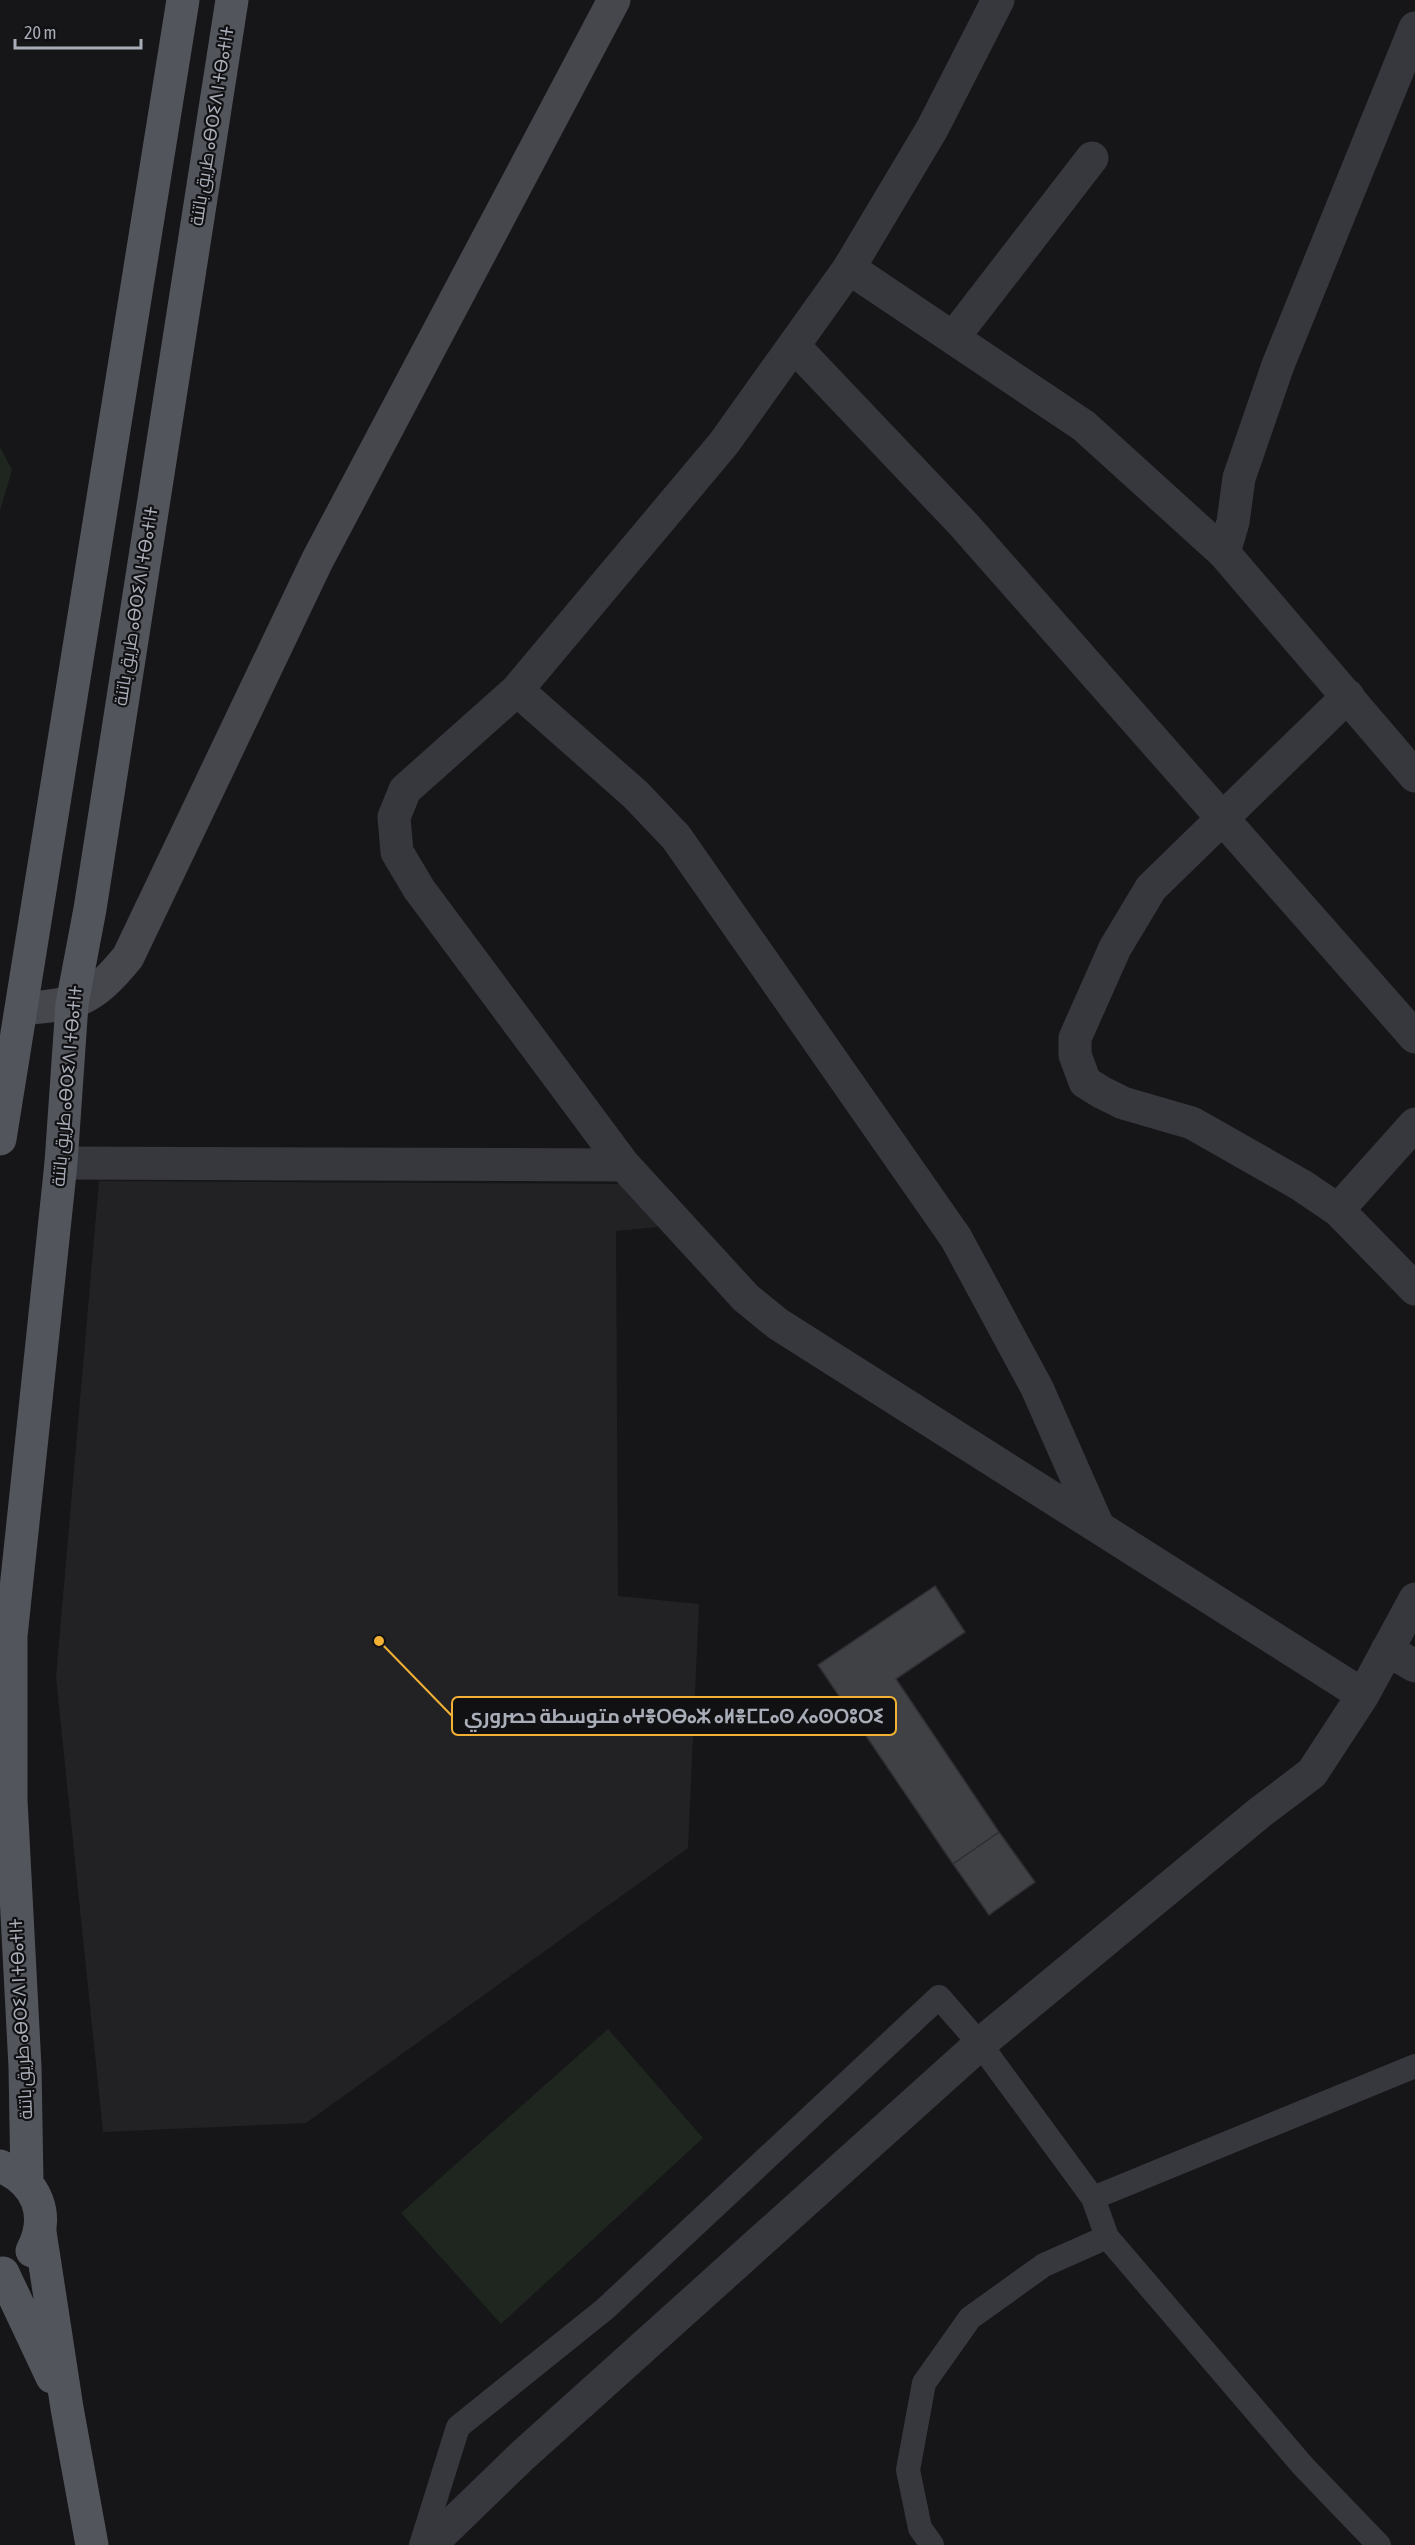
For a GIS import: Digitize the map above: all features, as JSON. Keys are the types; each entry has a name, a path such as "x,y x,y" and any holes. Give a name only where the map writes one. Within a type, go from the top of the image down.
{"main road":[{"path":"0,1139 183,0"},
{"name":"طريق باتنة ⴰⴱⵔⵉⴷ ⵏ ⵜⴱⴰⵜⵏⵜ","path":"27,2182 25,2067 11,1800 11,1636 61,1163 72,1004 90,909 232,0"},
{"path":"22,1009 72,1004 93,993 108,981 128,957 145,926 317,561 614,0"},
{"path":"0,2166 14,2172 27,2182 36,2196 41,2212 40,2232 66,2408 92,2545"},
{"path":"40,2232 33,2250 20,2264 1,2273 66,2408"}],"street":[{"path":"998,0 933,129 849,268 724,442 517,690 405,790 394,817 398,852 419,889 624,1165 746,1298 778,1324 1097,1524 1363,1695"},
{"path":"1224,553 1233,522 1239,478 1278,365 1415,28"},
{"path":"952,338 1092,158"},
{"path":"849,268 1084,426 1224,553 1415,776"},
{"path":"794,346 964,525 1415,1037"},
{"path":"517,690 635,794 676,837 950,1228 1037,1388 1097,1524"},
{"path":"1348,696 1151,888 1114,948 1075,1038 1075,1055 1080,1074 1085,1082 1123,1103 1192,1124 1301,1185 1338,1210 1415,1289"},
{"path":"1338,1210 1415,1124"},
{"path":"61,1163 624,1165"},
{"path":"430,2545 522,2456 980,2044 1258,1814 1312,1773 1363,1695 1401,1658 1415,1599"}],"lane":[{"path":"421,2545 458,2427 605,2308 939,1997 980,2044 1093,2198 1107,2237 1303,2466 1379,2545"},
{"path":"1093,2198 1415,2066"},
{"path":"932,2545 920,2528 908,2470 924,2383 970,2319 1044,2265 1107,2237"}],"shaded area":[{"path":"0,447 12,470 0,511"},
{"path":"99,1181 625,1184 658,1227 616,1231 618,1596 699,1604 688,1848 306,2123 103,2132 56,1677"},
{"path":"608,2029 703,2138 501,2324 401,2213"}],"building":[{"path":"935,1586 965,1632 896,1679 999,1832 953,1864 818,1665"},
{"path":"999,1832 1035,1882 989,1915 953,1864"}],"place":[{"name":"متوسطة حصروري ⴰⵖⴻⵔⴱⴰⵣ ⴰⵍⴻⵎⵎⴰⵙ ⵃⴰⵙⵔⵓⵔⵉ","path":"379,1641"}]}
